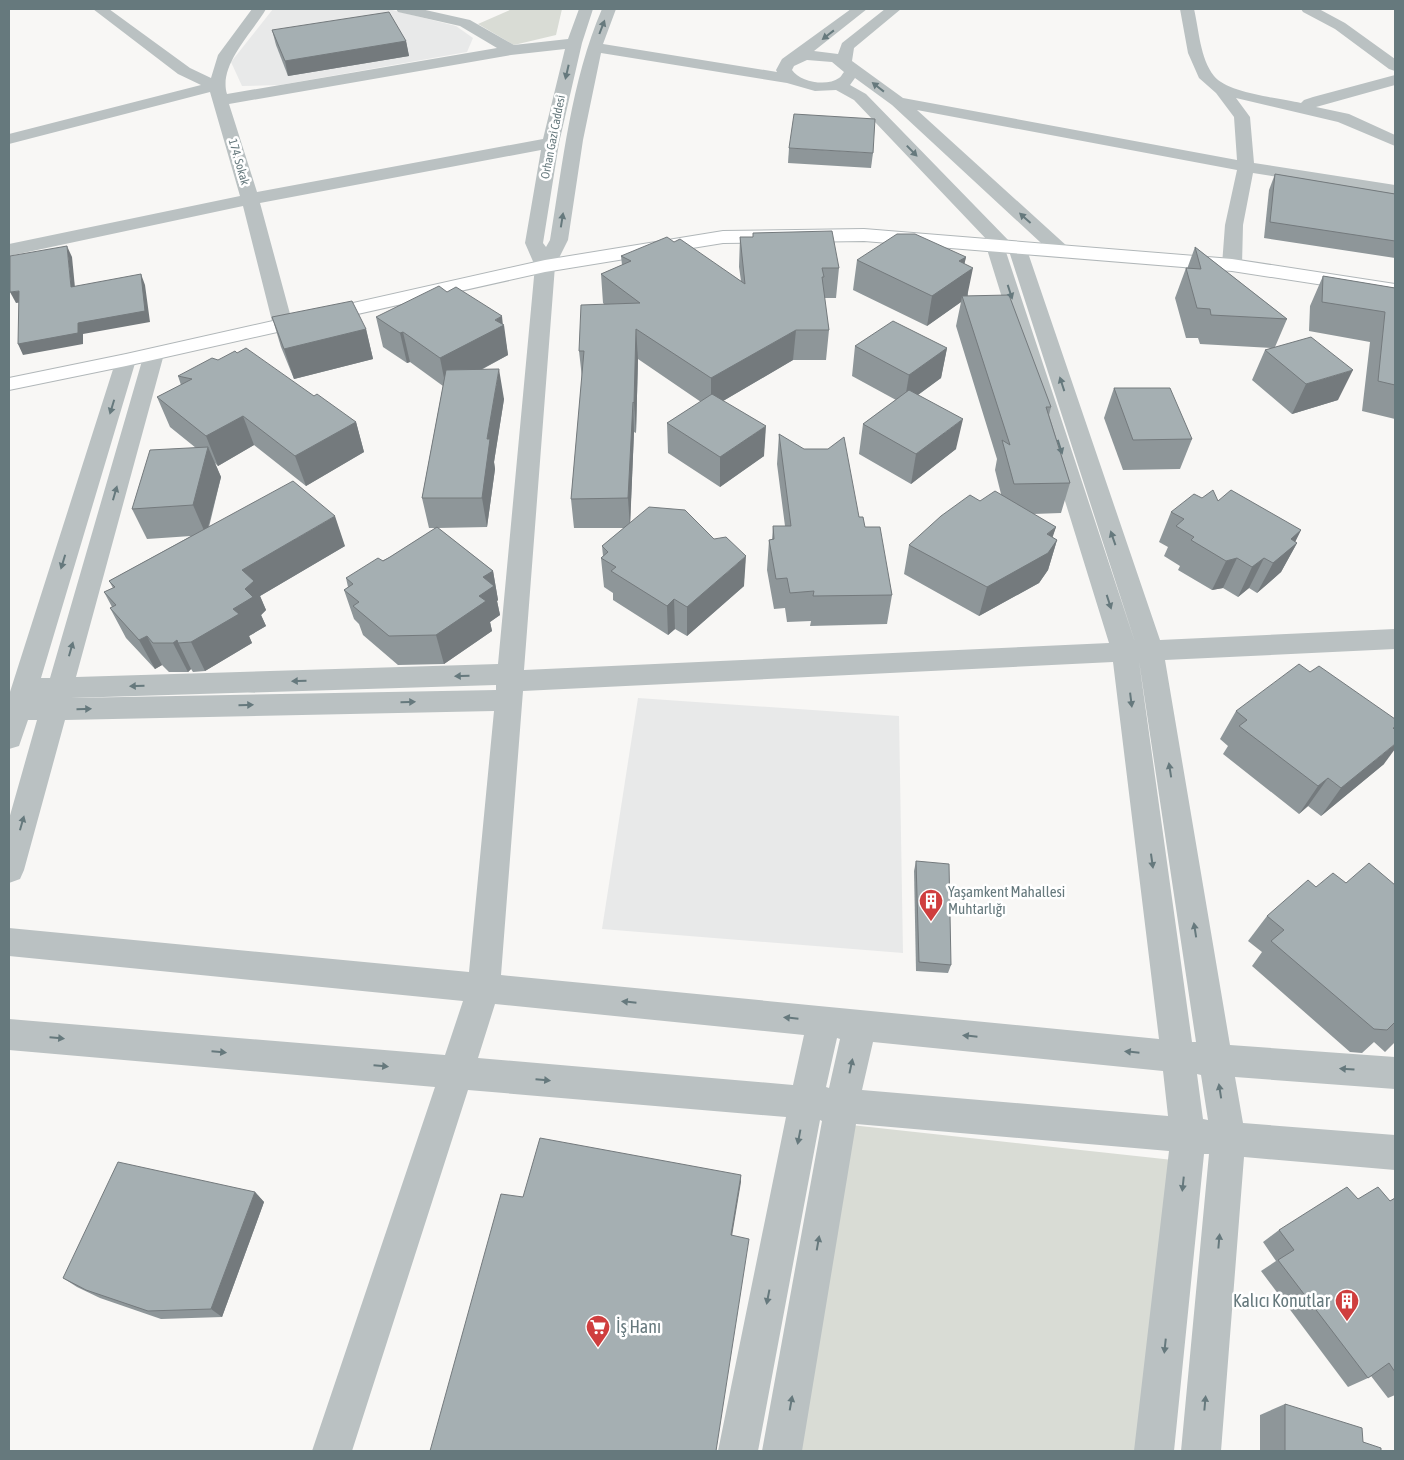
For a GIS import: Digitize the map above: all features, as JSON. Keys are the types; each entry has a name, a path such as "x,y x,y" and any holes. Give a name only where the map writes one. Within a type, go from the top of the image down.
{"main road":[{"path":"9,384 154,354 546,266 723,237 864,235 1232,265 1395,290"}],"street":[{"path":"100,9 184,71 219,93"},
{"path":"219,93 226,55 259,9"},
{"path":"403,9 465,23 511,50"},
{"name":"Orhan Gazi Caddesi","path":"546,266 534,244 551,143 574,43 586,9"},
{"path":"332,1451 484,988 546,266 559,240 575,140 594,47 609,9"},
{"path":"787,78 783,73 784,67 860,9"},
{"path":"594,47 787,78 804,85 837,84 850,76 852,72 847,64 847,46 894,9"},
{"path":"1187,9 1196,53 1207,78 1222,90 1242,118 1246,167 1234,225 1232,265"},
{"path":"1308,9 1340,26 1395,66"},
{"path":"9,139 219,93 511,50 574,43"},
{"path":"794,59 815,56 836,59 847,64 898,102 1062,251"},
{"path":"1305,109 1310,103 1319,100 1395,80"},
{"path":"837,84 860,97 1006,247 1138,651 1215,1060 1228,1139 1201,1451"},
{"path":"1222,90 1342,118 1395,141"},
{"name":"174. Sokak","path":"219,93 250,199 283,325"},
{"path":"898,102 1246,167 1395,190"},
{"path":"9,250 250,199 551,143"},
{"path":"9,870 154,354"},
{"path":"9,738 126,360"},
{"path":"21,700 510,685 1395,639"},
{"path":"1138,651 1178,1056 1188,1136 1154,1451"},
{"path":"9,942 1215,1060 1395,1073"},
{"path":"738,1451 806,1103 824,1021"},
{"path":"782,1451 842,1106 860,1025"},
{"path":"9,1034 1395,1154"}],"shaded area":[{"path":"273,9 388,9 456,26 473,38 467,52 280,85 242,86 231,62"},
{"path":"512,9 562,9 556,35 514,45 478,24"},
{"path":"638,698 899,716 903,953 602,929"},
{"path":"851,1125 1173,1160 1142,1451 799,1451"}],"building":[{"path":"389,12 406,41 285,61 272,30"},
{"path":"794,114 875,119 873,153 789,148"},
{"path":"1275,174 1395,194 1395,241 1270,222"},
{"path":"832,231 839,268 822,268 829,330 796,330 711,378 636,329 634,403 628,498 571,499 584,351 579,351 581,305 640,303 601,274 631,261 621,256 667,237 674,242 680,239 745,284 740,237 753,237 753,233"},
{"path":"897,234 915,234 966,257 959,261 973,268 932,296 857,260"},
{"path":"67,246 71,287 141,274 145,311 78,323 78,333 18,344 19,291 10,292 10,256"},
{"path":"1195,247 1287,319 1211,315 1210,309 1197,308 1186,268 1201,269"},
{"path":"1323,276 1395,288 1395,385 1378,381 1385,312 1322,302"},
{"path":"439,286 447,292 456,287 502,316 495,320 504,325 440,358 403,332 400,333 376,317"},
{"path":"1009,295 1051,407 1046,407 1070,483 1014,484 1002,440 1010,445 962,296"},
{"path":"352,301 366,329 284,349 272,317"},
{"path":"893,321 947,348 909,375 855,346"},
{"path":"1311,337 1353,370 1306,384 1265,350"},
{"path":"246,348 314,396 317,394 356,422 295,456 243,416 206,436 157,397 192,379 178,376 212,358 218,360 235,351 237,353"},
{"path":"499,369 487,439 490,439 482,498 422,498 446,370"},
{"path":"1114,388 1170,388 1192,439 1133,440"},
{"path":"909,390 963,419 916,454 863,424"},
{"path":"712,394 766,426 720,457 667,423"},
{"path":"779,434 804,449 828,449 844,437 859,517 863,517 865,527 880,527 892,595 813,596 814,591 790,593 787,578 776,579 769,540 774,539 773,526 791,526"},
{"path":"208,447 193,505 132,509 150,450"},
{"path":"293,481 335,516 242,570 254,581 245,589 253,597 233,609 239,614 191,642 178,643 177,640 173,643 153,643 147,636 139,640 110,608 116,605 104,592 115,587 109,581"},
{"path":"1213,490 1218,501 1231,490 1301,530 1291,539 1297,543 1273,563 1264,558 1252,567 1237,558 1226,561 1191,540 1194,537 1176,526 1184,519 1171,512 1194,494 1202,498"},
{"path":"995,491 1056,527 1047,534 1057,540 1048,553 987,587 909,545 941,516 970,495 980,501"},
{"path":"649,507 685,510 714,539 726,537 746,556 687,607 674,599 667,606 611,571 616,567 601,558 608,552 602,546"},
{"path":"437,527 493,571 483,577 494,586 479,596 486,601 436,635 389,636 353,606 359,602 344,590 353,584 346,578 378,558 383,561"},
{"path":"1299,664 1310,672 1319,666 1395,719 1395,727 1393,728 1395,730 1395,744 1341,788 1328,778 1318,786 1239,726 1247,720 1236,711"},
{"name":"Yaşamkent Mahallesi Muhtarlığı","path":"916,861 949,864 951,965 919,962"},
{"path":"1369,863 1395,885 1395,1022 1387,1030 1374,1029 1271,941 1284,930 1267,916 1308,880 1316,887 1333,873 1346,883"},
{"name":"İş Hanı","path":"540,1138 741,1175 731,1235 749,1239 716,1451 430,1451 501,1194 523,1197"},
{"path":"118,1162 255,1192 211,1309 148,1311 86,1290 63,1278"},
{"name":"Kalıcı Konutlar","path":"1347,1187 1358,1199 1378,1187 1390,1201 1395,1198 1395,1372 1389,1363 1368,1378 1278,1260 1294,1250 1279,1230"},
{"path":"1285,1404 1362,1428 1363,1442 1381,1448 1381,1451 1285,1451"}],"place":[{"name":"Yaşamkent Mahallesi Muhtarlığı","path":"931,922"},
{"name":"Kalıcı Konutlar","path":"1347,1322"},
{"name":"İş Hanı","path":"598,1348"}]}
